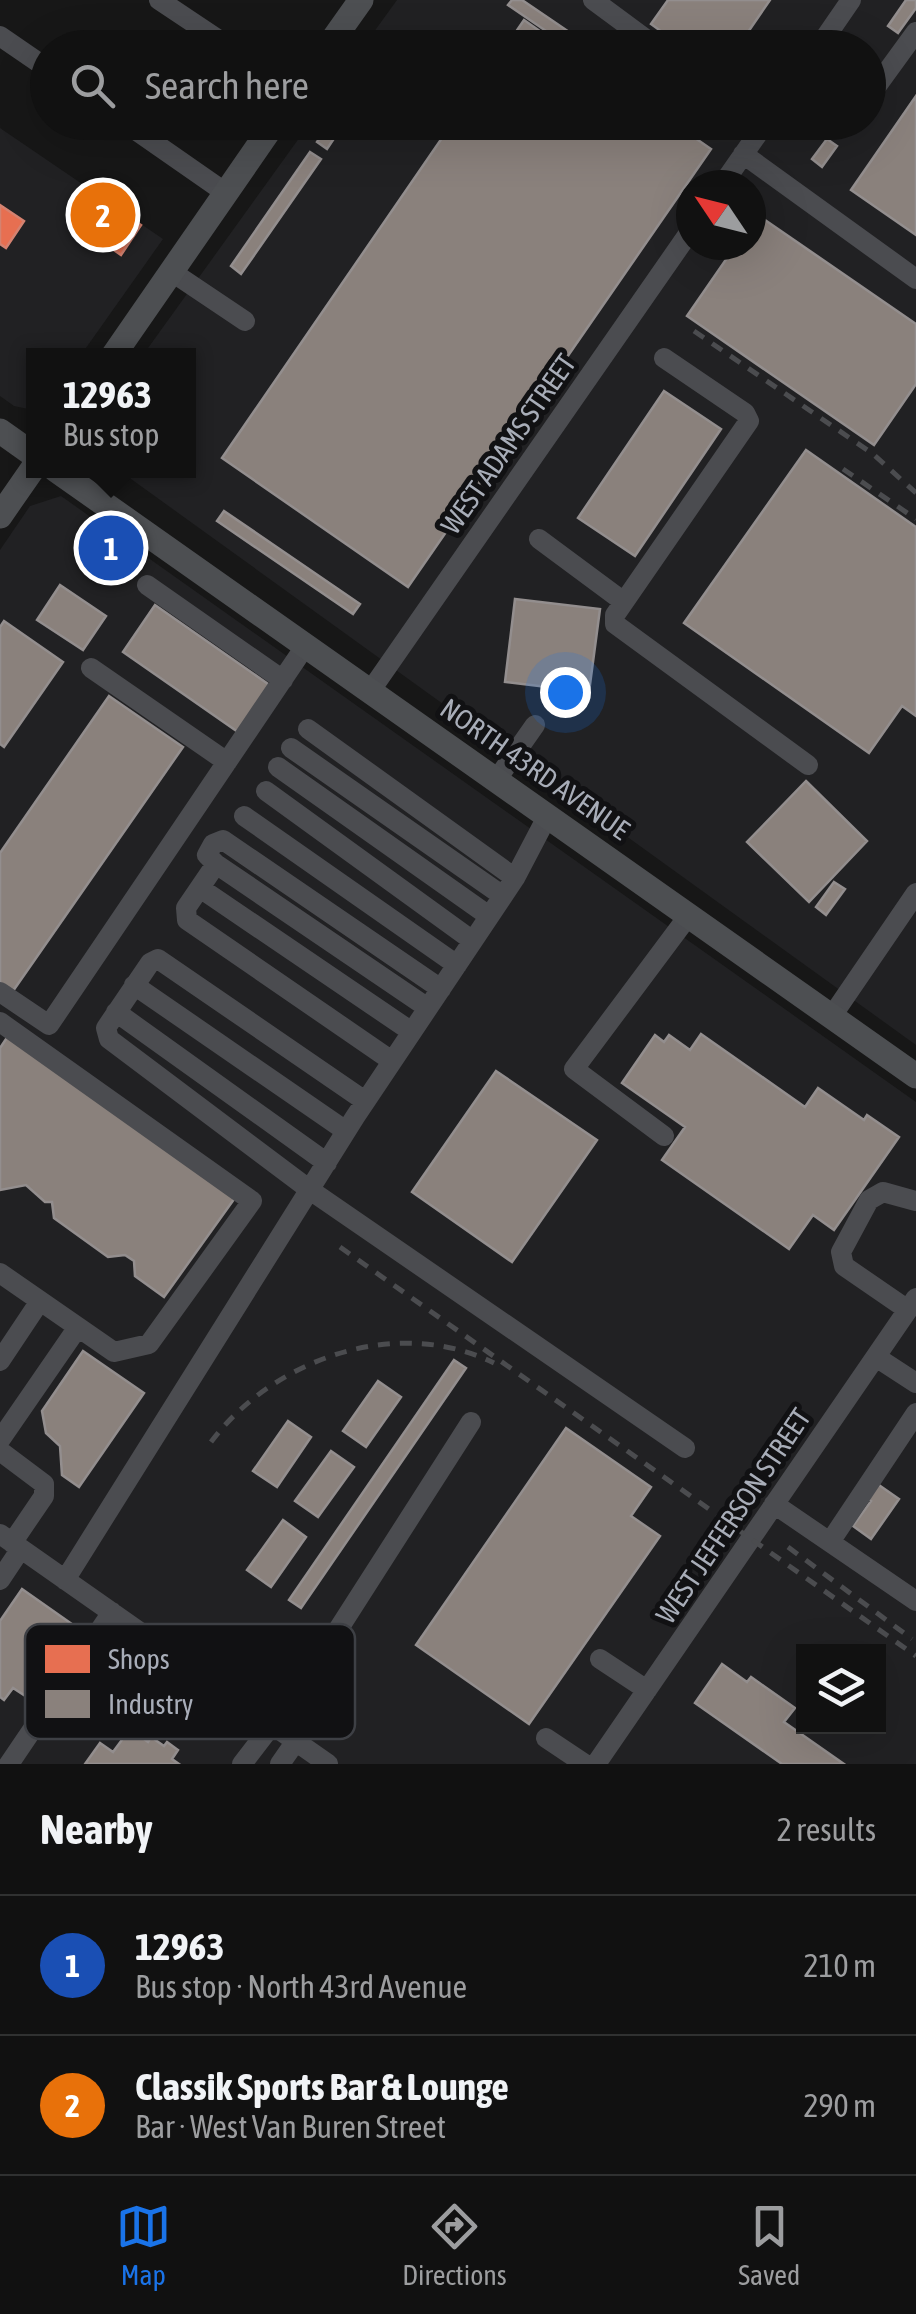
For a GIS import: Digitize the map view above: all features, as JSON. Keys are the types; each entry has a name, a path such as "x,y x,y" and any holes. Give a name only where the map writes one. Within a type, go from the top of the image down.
{"main road":[{"path":"340,30 360,0"},
{"path":"118,348 263,140"},
{"path":"0,431 26,449"},
{"path":"0,516 26,478"},
{"name":"NORTH 43RD AVENUE","path":"67,478 916,1076"}],"street":[{"path":"159,0 204,30"},
{"path":"830,30 851,0"},
{"path":"602,3 636,30"},
{"path":"886,73 916,32"},
{"path":"0,36 30,57"},
{"path":"150,140 226,193"},
{"path":"733,170 754,140"},
{"path":"744,154 916,278"},
{"name":"WEST ADAMS STREET","path":"371,690 676,252"},
{"path":"172,272 245,321"},
{"path":"664,358 745,413 749,421 615,614 620,631 808,765"},
{"path":"539,539 624,602"},
{"path":"147,586 283,680"},
{"path":"0,992 49,1025 306,645"},
{"path":"91,668 227,762"},
{"path":"497,779 534,726"},
{"path":"308,729 509,887"},
{"path":"291,748 509,887"},
{"path":"278,767 489,916"},
{"path":"266,792 473,940"},
{"path":"244,816 457,965"},
{"path":"65,1580 346,1131 509,887 548,816"},
{"path":"428,1008 206,855 221,839 441,989"},
{"path":"216,864 186,908 188,920 392,1061"},
{"path":"200,888 412,1032"},
{"path":"832,1016 916,893"},
{"path":"664,1136 574,1069 689,915"},
{"path":"365,1102 161,960 152,960 106,1028 108,1039 310,1190 685,1448"},
{"path":"134,985 346,1131"},
{"path":"116,1012 327,1162"},
{"path":"0,1022 252,1201 149,1344 114,1352 0,1273"},
{"path":"912,1304 844,1266 841,1252 869,1200 882,1192 916,1201"},
{"path":"0,1361 40,1301"},
{"name":"WEST JEFFERSON STREET","path":"596,1764 912,1304"},
{"path":"0,1440 78,1327"},
{"path":"876,1357 916,1383"},
{"path":"830,1542 916,1412"},
{"path":"342,1624 472,1422"},
{"path":"0,1451 44,1484 44,1496 10,1542 0,1580"},
{"path":"774,1504 916,1601"},
{"path":"10,1542 129,1624"},
{"path":"104,1624 112,1612"},
{"path":"600,1659 647,1690"},
{"path":"546,1738 585,1764"},
{"path":"9,1764 26,1739"},
{"path":"242,1764 261,1739"},
{"path":"292,1739 328,1764"},
{"path":"280,1764 296,1742"}],"shaded area":[{"path":"397,0 916,0 916,1045 130,478 196,478 196,348 148,348 298,140 886,140 886,30 375,30"},
{"path":"0,128 163,239 86,348 26,348 26,409 0,396"},
{"path":"61,496 916,1102 916,1764 0,1764 0,550 30,506"}],"building: Shops":[{"path":"86,188 141,225 121,255 75,223 87,206 78,200"},
{"path":"0,205 24,221 6,248 0,244"}],"building: Industry":[{"path":"512,0 522,0 566,30 545,30 508,5"},
{"path":"668,0 770,0 749,30 659,30 651,24"},
{"path":"906,0 916,0 916,8 898,33 888,26"},
{"path":"524,20 538,30 517,30"},
{"path":"916,96 916,235 851,190"},
{"path":"318,140 333,140 327,149"},
{"path":"441,140 698,140 711,149 696,170 676,170 676,200 408,587 222,458"},
{"path":"826,140 837,146 822,167 812,159"},
{"path":"310,152 321,159 241,274 231,266"},
{"path":"766,221 916,324 916,384 874,445 687,316 726,260 766,260"},
{"path":"664,391 721,429 635,556 578,518"},
{"path":"806,450 916,527 916,716 902,706 869,753 684,623"},
{"path":"224,511 360,604 353,614 217,521"},
{"path":"60,585 106,616 83,650 37,620"},
{"path":"515,599 600,609 589,692 505,682"},
{"path":"155,605 271,686 238,732 123,652"},
{"path":"4,621 63,662 4,747 0,744 0,627"},
{"path":"109,696 183,747 13,991 0,983 0,853"},
{"path":"806,781 867,841 809,902 747,842"},
{"path":"834,882 845,889 826,915 816,907"},
{"path":"10,1033 237,1195 164,1297 135,1276 134,1261 125,1255 108,1257 54,1218 52,1202 45,1202 26,1185 0,1190 0,1048"},
{"path":"701,1034 805,1107 818,1088 864,1120 867,1115 899,1137 834,1230 813,1215 789,1249 662,1160 685,1127 622,1083 655,1035 664,1042 669,1035 690,1050"},
{"path":"496,1071 597,1140 512,1262 412,1192"},
{"path":"83,1351 144,1393 79,1487 62,1475 60,1446 46,1433 42,1411"},
{"path":"454,1360 466,1368 301,1608 289,1600"},
{"path":"378,1381 401,1397 366,1447 343,1431"},
{"path":"288,1421 311,1437 277,1487 253,1471"},
{"path":"566,1428 651,1487 631,1516 660,1536 529,1724 416,1645"},
{"path":"331,1451 354,1467 318,1517 295,1501"},
{"path":"876,1483 899,1499 871,1539 853,1526 871,1501 866,1498"},
{"path":"283,1520 306,1537 271,1587 247,1570"},
{"path":"22,1589 72,1624 25,1624 25,1696 13,1688 4,1700 0,1697 0,1621"},
{"path":"722,1664 747,1682 751,1677 795,1708 784,1722 844,1764 782,1764 695,1703"},
{"path":"123,1739 154,1739 178,1750 172,1759 179,1764 85,1764 100,1743 113,1752"}],"railway":[{"path":"694,331 873,454 916,493"},
{"path":"843,469 916,519"},
{"path":"340,1247 916,1656"},
{"path":"211,1442 237,1413 268,1388 339,1353 378,1345 418,1343 457,1349 494,1363"},
{"path":"788,1547 912,1639"}],"place":[{"name":"Classik Sports Bar & Lounge","path":"103,215"},
{"name":"12963","path":"111,548"}]}
